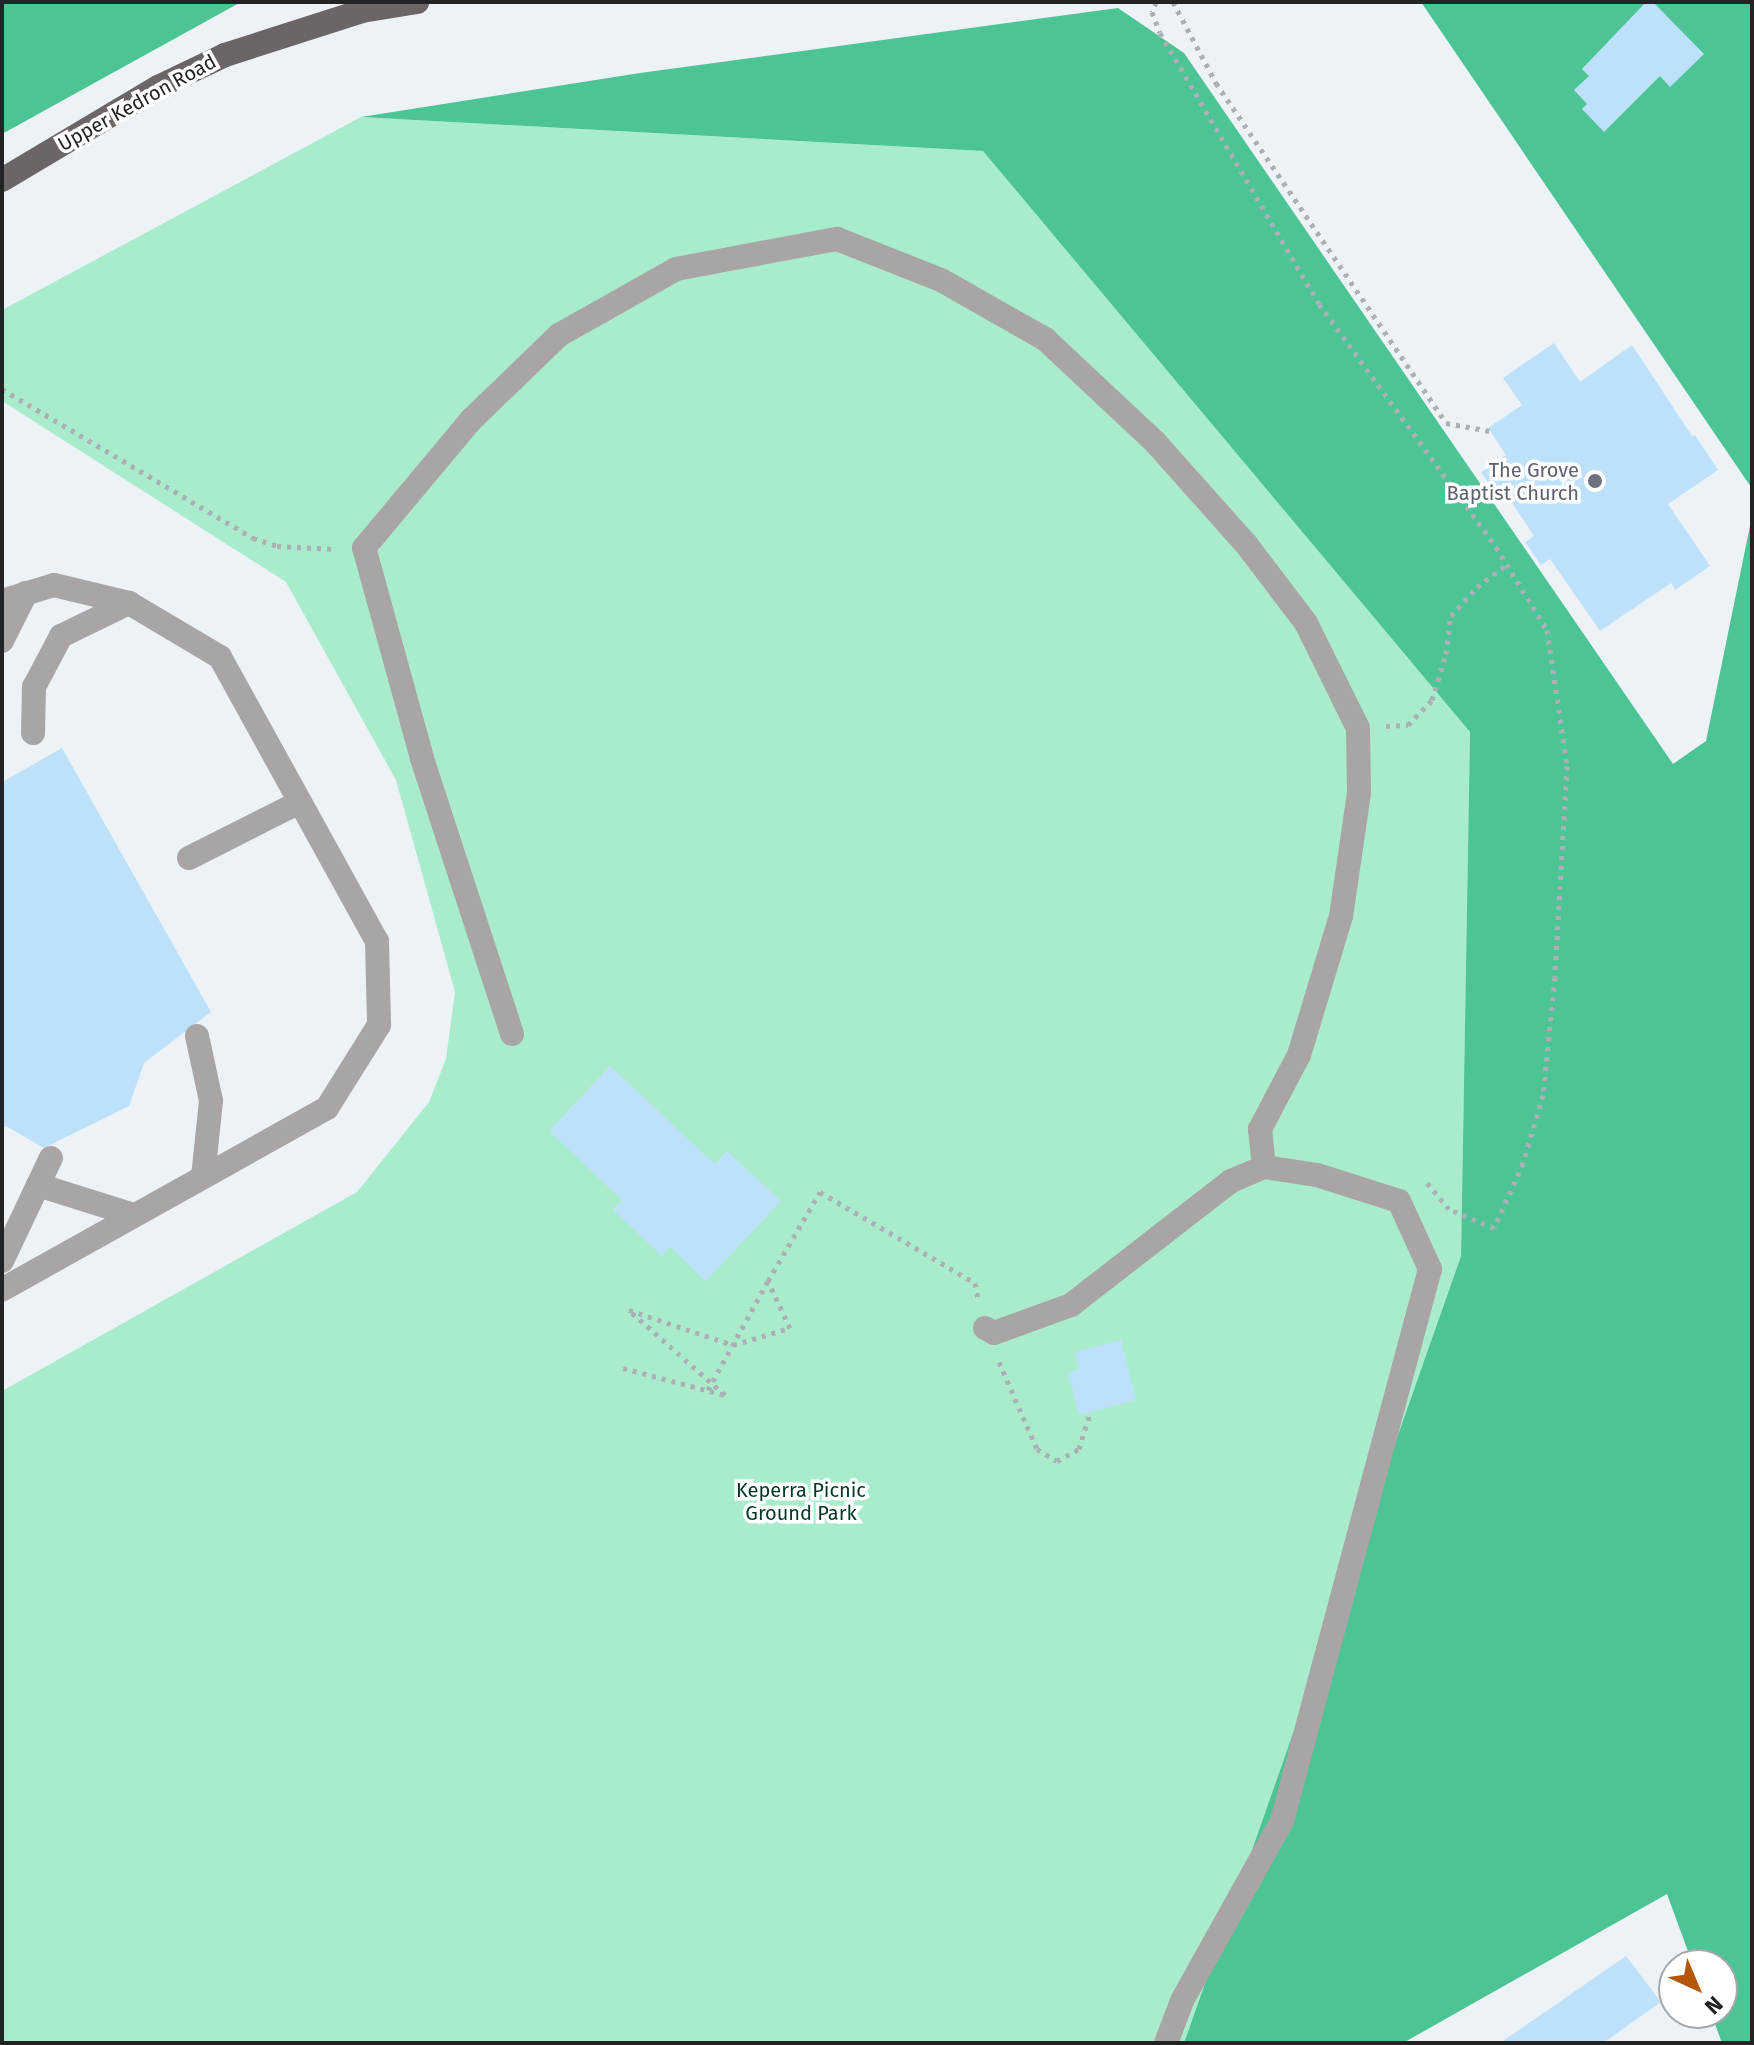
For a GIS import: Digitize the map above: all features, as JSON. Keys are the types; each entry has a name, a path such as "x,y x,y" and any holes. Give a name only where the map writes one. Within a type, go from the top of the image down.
{"main road":[{"name":"Upper Kedron Road","path":"2,180 158,87 225,55 362,11 417,2"}],"lane":[{"path":"512,1034 422,758 364,548 471,420 559,335 676,269 837,239 941,280 1045,339 1155,442 1246,544 1306,623 1358,728 1359,793 1341,916 1299,1055 1260,1129 1264,1167"},
{"path":"2,601 54,585 129,603 220,657 377,941 379,1025 327,1108 2,1290"},
{"path":"2,641 26,593"},
{"path":"33,733 34,687 61,636 129,603"},
{"path":"189,858 300,802"},
{"path":"197,1036 211,1101 203,1177"},
{"path":"2,1261 51,1158"},
{"path":"985,1328 994,1333 1071,1305 1231,1181 1264,1167 1317,1175 1399,1201 1430,1269 1282,1821 1182,2001 1166,2043"},
{"path":"38,1185 134,1215"}],"path":[{"path":"1156,2 1152,12 1160,33 1319,304 1507,564 1547,630 1567,766 1555,977 1543,1095 1523,1163 1494,1228 1449,1209 1423,1179 1399,1201"},
{"path":"1173,2 1216,83 1446,423 1490,431"},
{"path":"2,389 253,538 277,546 364,548"},
{"path":"1358,728 1408,725 1432,700 1446,654 1451,616 1477,587 1507,564"},
{"path":"708,1390 820,1192 975,1283 985,1328 1037,1449 1057,1461 1079,1449 1090,1412"},
{"path":"623,1368 725,1395 629,1310 733,1345 790,1328 768,1281"}],"green space":[{"path":"2,2 241,2 2,134"},
{"path":"1421,2 1752,2 1752,2043 1722,2043 1717,2029 1738,2029 1738,1949 1687,1949 1667,1894 1403,2043 1184,2043 1461,1256 1470,732 983,151 361,117 640,73 1118,8 1184,53 1673,764 1706,741 1751,521 1751,487"},
{"name":"Keperra Picnic Ground Park","path":"361,117 983,151 1470,732 1461,1256 1184,2043 2,2043 2,1391 357,1192 429,1102 446,1059 455,992 396,780 286,582 2,401 2,310"}],"building":[{"path":"1646,2 1653,2 1704,54 1670,87 1660,76 1604,132 1582,109 1587,104 1574,90 1589,76 1582,69"},
{"name":"The Grove Baptist Church","path":"1554,343 1580,382 1632,345 1718,470 1668,504 1710,566 1675,590 1671,583 1600,631 1550,559 1541,565 1525,542 1534,536 1503,489 1496,494 1481,472 1506,455 1488,428 1522,405 1503,378"},
{"path":"62,748 211,1012 144,1063 129,1106 44,1148 6,1126 2,1129 2,782"},
{"path":"610,1066 715,1164 727,1151 781,1201 706,1281 670,1247 662,1256 613,1210 622,1200 549,1131"},
{"path":"1121,1340 1136,1400 1079,1415 1068,1373 1079,1369 1075,1352"},
{"path":"1626,1956 1658,1998 1658,2004 1603,2043 1500,2043"}],"place":[{"name":"The Grove Baptist Church","path":"1595,481"}]}
